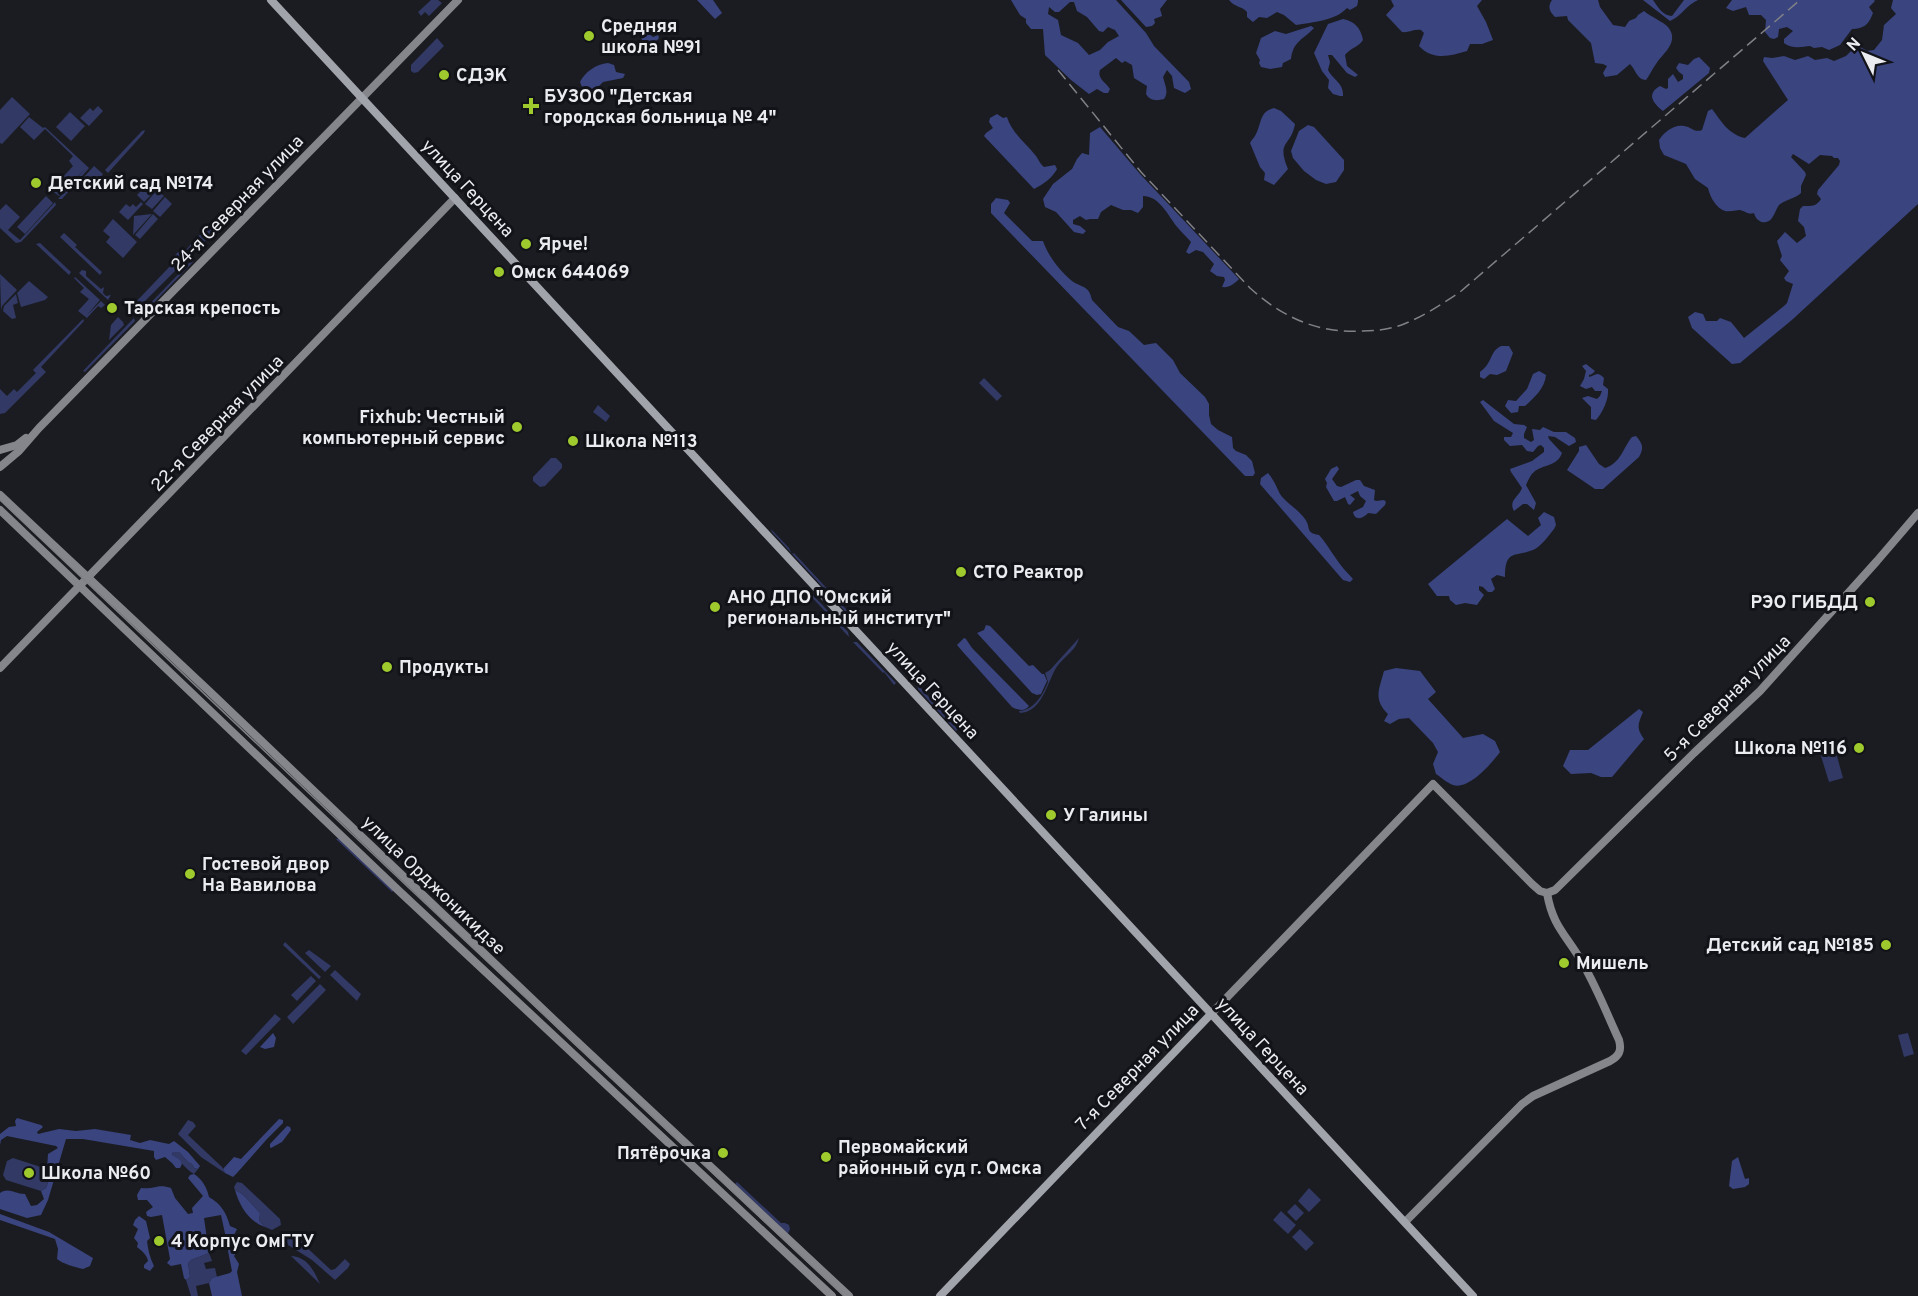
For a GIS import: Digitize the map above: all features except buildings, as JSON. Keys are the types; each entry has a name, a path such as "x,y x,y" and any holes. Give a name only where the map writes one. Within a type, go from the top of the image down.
{"main road":[{"name":"улица Герцена","path":"271,0 1473,1296"},
{"name":"24-я Северная улица","path":"0,472 3,465 458,0"},
{"name":"22-я Северная улица","path":"0,668 455,198"},
{"name":"24-я Северная улица","path":"0,450 17,445 39,428"},
{"name":"улица Орджоникидзе","path":"0,495 849,1296"},
{"name":"улица Орджоникидзе","path":"0,510 398,890 832,1296"},
{"name":"5-я Северная улица","path":"1547,893 1555,890 1685,761 1760,691 1918,513"},
{"name":"7-я Северная улица","path":"940,1296 1433,784 1532,884 1543,893 1547,893"},
{"path":"1405,1222 1522,1104 1533,1096 1610,1061 1620,1053 1619,1040 1588,973 1557,926 1547,893"}],"shaded area":[{"path":"431,0 438,0 442,3 429,16 425,12 421,16 418,12"},
{"path":"697,0 713,0 722,13 715,19"},
{"path":"1011,0 1116,0 1146,33 1154,46 1189,82 1191,89 1185,93 1174,88 1172,76 1167,70 1163,77 1166,88 1164,99 1152,99 1146,94 1147,86 1134,78 1132,65 1125,61 1122,63 1116,58 1099,73 1110,89 1108,93 1097,89 1089,94 1045,55 1043,29 1031,29 1026,19 1020,15","holes":["1070,2 1074,2 1077,11 1087,17 1099,31 1103,32 1108,27 1115,30 1119,36 1089,55 1078,43 1061,35 1058,20 1048,14 1049,7 1059,12"]},
{"path":"1121,0 1167,0 1160,9 1162,16 1154,19 1155,23 1152,26 1146,27"},
{"path":"1229,0 1358,0 1358,2 1357,6 1350,10 1347,8 1336,16 1296,25 1277,12 1267,18 1259,17 1253,22 1247,17 1245,10"},
{"path":"1391,0 1482,0 1477,6 1493,40 1482,44 1470,44 1467,51 1454,54 1442,56 1430,54 1419,46 1424,33 1421,30 1402,32 1386,15 1394,6"},
{"path":"1552,0 1598,0 1600,7 1613,25 1625,27 1629,21 1644,11 1668,27 1671,32 1671,42 1646,80 1639,77 1630,64 1617,75 1605,77 1603,73 1607,66 1595,63 1591,43 1568,20 1567,16 1555,17 1553,15 1549,7"},
{"path":"1643,0 1653,0 1663,13 1672,16 1684,0 1698,0 1670,21"},
{"path":"1732,0 1875,1 1869,7 1873,13 1868,23 1863,27 1852,29 1840,45 1829,50 1822,47 1787,45 1784,39 1793,31 1787,27 1779,29 1778,37 1770,38 1765,32 1766,20 1761,15 1749,15 1746,7 1733,11 1726,8"},
{"path":"1893,0 1918,0 1918,204 1793,319 1740,363 1732,364 1692,328 1688,317 1695,312 1703,314 1706,321 1717,321 1720,318 1731,322 1744,338 1787,303 1793,284 1784,278 1789,271 1780,260 1782,256 1777,241 1785,232 1797,243 1806,236 1804,227 1798,221 1800,209 1819,202 1821,199 1817,194 1818,190 1840,161 1832,156 1820,155 1809,164 1793,154 1791,157 1806,175 1801,186 1801,193 1779,205 1770,220 1762,222 1754,213 1740,210 1725,211 1716,205 1708,188 1695,179 1686,164 1664,155 1659,140 1666,132 1677,126 1702,130 1708,111 1712,109 1722,123 1745,138 1788,100 1763,61 1764,57 1784,56 1795,60 1808,56 1815,60 1827,58 1834,61 1846,56 1857,45 1867,51 1874,50 1882,40 1884,25 1896,14 1891,8"},
{"path":"1343,19 1356,26 1363,40 1345,55 1347,66 1358,75 1355,77 1347,73 1332,55 1328,55 1330,62 1328,70 1342,88 1343,96 1340,96 1333,94 1328,88 1329,80 1314,53 1328,24"},
{"path":"1311,26 1314,28 1297,44 1291,59 1283,63 1282,67 1270,69 1261,67 1256,53 1261,38 1275,31 1286,34"},
{"path":"644,30 653,37 658,35 659,38 647,51 639,55 635,52 635,48 642,40 640,34"},
{"path":"437,38 444,46 418,72 411,71 411,65"},
{"path":"1699,57 1710,68 1709,73 1663,111 1654,102 1653,92 1660,86 1668,88 1668,79 1673,74 1678,82 1683,79 1683,75 1676,68 1679,63 1688,65"},
{"path":"608,63 614,65 616,72 625,74 623,78 603,82 595,90 582,87 580,82 588,72 599,65"},
{"path":"12,97 30,114 2,144 0,143 0,110"},
{"path":"98,106 103,111 89,126 80,118 90,108 93,111"},
{"path":"1274,108 1281,111 1295,124 1283,153 1288,169 1274,185 1264,180 1265,173 1250,143 1256,135 1263,115"},
{"path":"70,112 85,126 71,141 56,127"},
{"path":"997,114 1003,118 1007,117 1015,133 1044,167 1055,165 1057,169 1053,175 1034,189 984,136 993,128 989,122 990,118"},
{"path":"29,117 43,128 45,127 89,168 62,199 58,199 86,168 59,196 51,190 73,166 69,161 73,156 45,129 34,140 20,127"},
{"path":"1308,125 1314,127 1344,160 1344,170 1336,182 1326,184 1316,180 1293,158 1291,151 1299,131"},
{"path":"1100,127 1140,174 1239,279 1229,286 1222,287 1224,277 1217,276 1210,271 1214,264 1203,252 1196,250 1189,254 1186,252 1191,242 1159,203 1149,197 1143,196 1143,207 1138,213 1111,205 1101,212 1098,219 1086,220 1080,216 1073,220 1073,224 1086,231 1083,234 1074,232 1056,212 1045,207 1043,199 1053,184 1072,169 1082,153 1089,155 1090,133"},
{"path":"145,130 144,133 108,173 105,170"},
{"path":"94,166 103,174 94,186 84,177"},
{"path":"149,182 157,189 144,202 137,195"},
{"path":"157,190 164,196 152,209 145,204"},
{"path":"46,196 53,203 25,234 17,227"},
{"path":"165,197 172,204 160,217 153,211"},
{"path":"996,198 1008,200 1010,203 1004,213 1032,241 1043,241 1059,268 1072,281 1087,289 1092,300 1118,327 1129,331 1144,345 1156,343 1173,360 1180,373 1205,397 1209,404 1211,424 1232,437 1233,448 1252,461 1255,473 1253,476 1245,476 991,213 991,204"},
{"path":"55,202 56,205 21,242 16,243 0,228 0,210 6,204 20,217 8,230 20,240"},
{"path":"141,202 143,204 128,220 119,212 126,204 130,207 133,204 136,207"},
{"path":"152,214 133,235 134,216"},
{"path":"153,214 158,219 140,239 135,235"},
{"path":"113,219 137,242 123,258 106,242 110,237 103,231"},
{"path":"208,226 214,232 136,310 132,306 174,262 173,258 178,252 182,254"},
{"path":"64,233 77,245 75,247 102,272 100,275 60,237"},
{"path":"40,243 71,272 69,275 36,244"},
{"path":"194,258 193,262 144,313 140,314"},
{"path":"82,270 86,271 86,276 101,289 104,287 103,293 106,296 111,295 108,300 79,273"},
{"path":"0,274 17,290 1,310"},
{"path":"75,277 100,300 87,315 101,301 105,305 101,308 98,306 87,318 78,311 89,299 80,292 84,288"},
{"path":"29,281 48,297 21,307 17,293"},
{"path":"16,294 18,303 13,305 16,318 12,319 3,311 4,306"},
{"path":"118,317 124,325 109,340 111,325"},
{"path":"134,318 135,321 85,372 83,371"},
{"path":"83,319 84,321 41,367 46,372 5,413 0,414 0,389 7,396 14,389 17,392 36,373 33,370"},
{"path":"1501,346 1509,346 1513,353 1506,371 1497,375 1490,374 1484,379 1480,377 1480,372"},
{"path":"1586,364 1595,371 1589,377 1598,374 1602,376 1603,385 1608,389 1605,405 1596,420 1591,419 1591,407 1582,398 1588,396 1597,399 1602,391 1580,386 1586,371 1582,366"},
{"path":"1539,371 1546,375 1541,388 1525,406 1519,406 1518,412 1511,413 1505,406 1508,400 1516,401 1527,389 1533,374"},
{"path":"984,378 1002,396 997,401 979,383"},
{"path":"1483,400 1514,424 1527,427 1524,438 1531,442 1534,440 1532,429 1540,430 1543,427 1554,432 1566,432 1575,438 1576,442 1569,446 1555,437 1548,436 1562,453 1557,461 1538,469 1528,480 1526,485 1536,503 1534,510 1527,504 1523,504 1514,511 1513,501 1522,488 1510,469 1532,461 1544,452 1544,448 1541,445 1538,446 1533,452 1527,451 1522,445 1510,446 1504,437 1511,437 1513,433 1494,421 1480,402"},
{"path":"598,405 610,416 606,422 593,412"},
{"path":"1636,436 1642,446 1639,457 1603,489 1595,489 1567,470 1579,451 1579,447 1586,445 1599,464 1605,468 1610,466 1615,463 1632,437"},
{"path":"551,458 556,458 562,464 562,468 545,486 540,487 533,481 533,477"},
{"path":"1337,466 1339,469 1332,479 1337,486 1341,487 1360,480 1364,486 1375,490 1374,500 1386,502 1376,514 1368,513 1360,518 1354,515 1353,512 1363,507 1366,501 1358,491 1350,495 1355,499 1350,505 1345,497 1334,501 1326,487 1325,479 1331,469"},
{"path":"1268,473 1280,494 1302,515 1310,531 1319,535 1353,579 1350,582 1343,580 1260,484 1261,478"},
{"path":"1544,512 1554,517 1556,525 1554,529 1536,548 1509,558 1505,568 1505,577 1497,575 1491,579 1495,589 1492,592 1479,586 1479,590 1484,595 1477,605 1465,603 1456,605 1449,596 1437,596 1428,584 1507,519 1528,536 1541,525 1538,518"},
{"path":"771,529 789,548 792,553 772,532"},
{"path":"794,553 858,622 854,621 792,554"},
{"path":"808,590 848,632 849,637 807,592"},
{"path":"986,625 990,626 1029,666 1033,665 1044,674 1047,681 1041,694 1032,693 977,633 984,630"},
{"path":"964,638 1029,706 1027,708 1021,710 1012,707 957,645"},
{"path":"1079,638 1075,647 1056,668 1039,702 1034,708 1020,713 1019,711 1029,708 1037,701 1048,682 1045,673"},
{"path":"853,642 857,642 896,683 894,685 884,672"},
{"path":"1396,668 1420,671 1436,692 1428,699 1463,738 1483,734 1495,741 1500,752 1473,780 1459,786 1453,785 1436,774 1433,764 1438,752 1433,743 1409,718 1399,719 1390,724 1384,721 1388,714 1380,704 1379,689 1384,671"},
{"path":"917,684 958,729 956,731 918,689"},
{"path":"1639,709 1643,712 1639,726 1644,739 1612,777 1601,777 1591,773 1571,774 1563,766 1570,750 1588,750"},
{"path":"1835,749 1843,778 1829,782 1820,753"},
{"path":"340,838 394,890 392,892 336,839"},
{"path":"285,942 321,977 319,979 283,945"},
{"path":"309,950 331,966 325,972 305,953"},
{"path":"335,970 361,994 357,1001 330,975"},
{"path":"311,976 316,981 297,1001 291,995"},
{"path":"320,984 326,990 293,1024 287,1017"},
{"path":"275,1014 281,1019 246,1055 241,1051"},
{"path":"273,1033 276,1038 274,1047 265,1049 260,1047"},
{"path":"1908,1033 1914,1054 1904,1057 1898,1035"},
{"path":"17,1118 41,1125 43,1127 37,1132 38,1134 59,1129 76,1131 95,1129 131,1135 130,1140 140,1143 150,1140 169,1144 174,1141 200,1166 198,1169 194,1168 179,1152 173,1152 172,1155 182,1164 180,1168 176,1168 165,1157 156,1160 154,1151 83,1139 66,1139 48,1200 41,1215 27,1218 0,1209 0,1193 9,1191 25,1194 31,1206 37,1205 44,1199 41,1191 46,1188 51,1174 47,1169 48,1154 58,1148 7,1136 1,1140 0,1145 0,1134 9,1127 16,1126"},
{"path":"279,1119 283,1120 283,1123 233,1177 225,1173 223,1169 234,1157 241,1159"},
{"path":"188,1120 196,1126 188,1135 222,1167 225,1173 201,1157 178,1134"},
{"path":"287,1126 291,1130 282,1142 271,1148 270,1144"},
{"path":"173,1152 179,1152 194,1168 198,1169 194,1174 172,1156"},
{"path":"1738,1157 1745,1179 1749,1178 1749,1184 1733,1189 1729,1186 1732,1161"},
{"path":"13,1158 47,1169 51,1173 46,1188 41,1191 6,1180 3,1175 7,1161"},
{"path":"194,1174 204,1184 209,1197 222,1209 230,1226 237,1229 234,1235 226,1238 221,1215 204,1218 209,1253 188,1263 190,1277 186,1280 181,1264 171,1266 167,1263 170,1259 162,1215 147,1216 146,1212 153,1207 147,1200 138,1200 137,1195 141,1188 162,1186 171,1188 175,1198 188,1214 193,1213 192,1208 203,1196 188,1178"},
{"path":"237,1182 242,1183 280,1219 281,1225 272,1230 265,1227 259,1221 260,1213 235,1190"},
{"path":"737,1182 781,1223 789,1225 788,1234 735,1184"},
{"path":"1309,1188 1321,1200 1309,1212 1298,1201"},
{"path":"235,1190 260,1213 259,1221 265,1227 259,1225 246,1212"},
{"path":"1295,1204 1304,1213 1296,1221 1287,1212"},
{"path":"1281,1211 1296,1225 1288,1234 1273,1220"},
{"path":"0,1214 49,1232 93,1258 90,1266 83,1269 60,1261 57,1259 58,1249 55,1239 0,1220"},
{"path":"139,1216 146,1221 150,1238 147,1244 154,1266 150,1271 144,1268 148,1261 137,1247 138,1243 134,1238 138,1229 133,1225"},
{"path":"1300,1229 1314,1243 1306,1251 1292,1237"},
{"path":"291,1233 297,1235 303,1244 331,1270 345,1259 350,1264 348,1268 335,1280 312,1260 288,1245 286,1239"},
{"path":"235,1242 239,1248 234,1256 239,1264 237,1272 242,1296 212,1296 209,1283 212,1278 232,1271 228,1251 230,1243"},
{"path":"209,1253 212,1261 204,1263 206,1269 215,1268 217,1277 212,1278 209,1283 196,1286 198,1296 191,1296 186,1280 190,1277 188,1263"},
{"path":"291,1256 306,1262 320,1284"}],"tram line":[{"path":"0,500 844,1296"}],"railway":[{"path":"1058,70 1141,172 1262,298 1302,322 1331,330 1373,331 1411,321 1460,292 1800,0"}],"place":[{"name":"Средняя школа №91","path":"589,36"},
{"name":"СДЭК","path":"444,75"},
{"name":"БУЗОО \"Детская городская больница № 4\"","path":"531,106"},
{"name":"Детский сад №174","path":"36,183"},
{"name":"Ярче!","path":"526,244"},
{"name":"Омск 644069","path":"499,272"},
{"name":"Тарская крепость","path":"112,308"},
{"name":"Fixhub: Честный компьютерный сервис","path":"517,427"},
{"name":"Школа №113","path":"573,441"},
{"name":"СТО Реактор","path":"961,572"},
{"name":"РЭО ГИБДД","path":"1870,602"},
{"name":"АНО ДПО \"Омский региональный институт\"","path":"715,607"},
{"name":"Продукты","path":"387,667"},
{"name":"Школа №116","path":"1859,748"},
{"name":"У Галины","path":"1051,815"},
{"name":"Гостевой двор На Вавилова","path":"190,874"},
{"name":"Детский сад №185","path":"1886,945"},
{"name":"Мишель","path":"1564,963"},
{"name":"Пятёрочка","path":"723,1153"},
{"name":"Первомайский районный суд г. Омска","path":"826,1157"},
{"name":"Школа №60","path":"29,1173"},
{"name":"4 Корпус ОмГТУ","path":"159,1241"}]}
